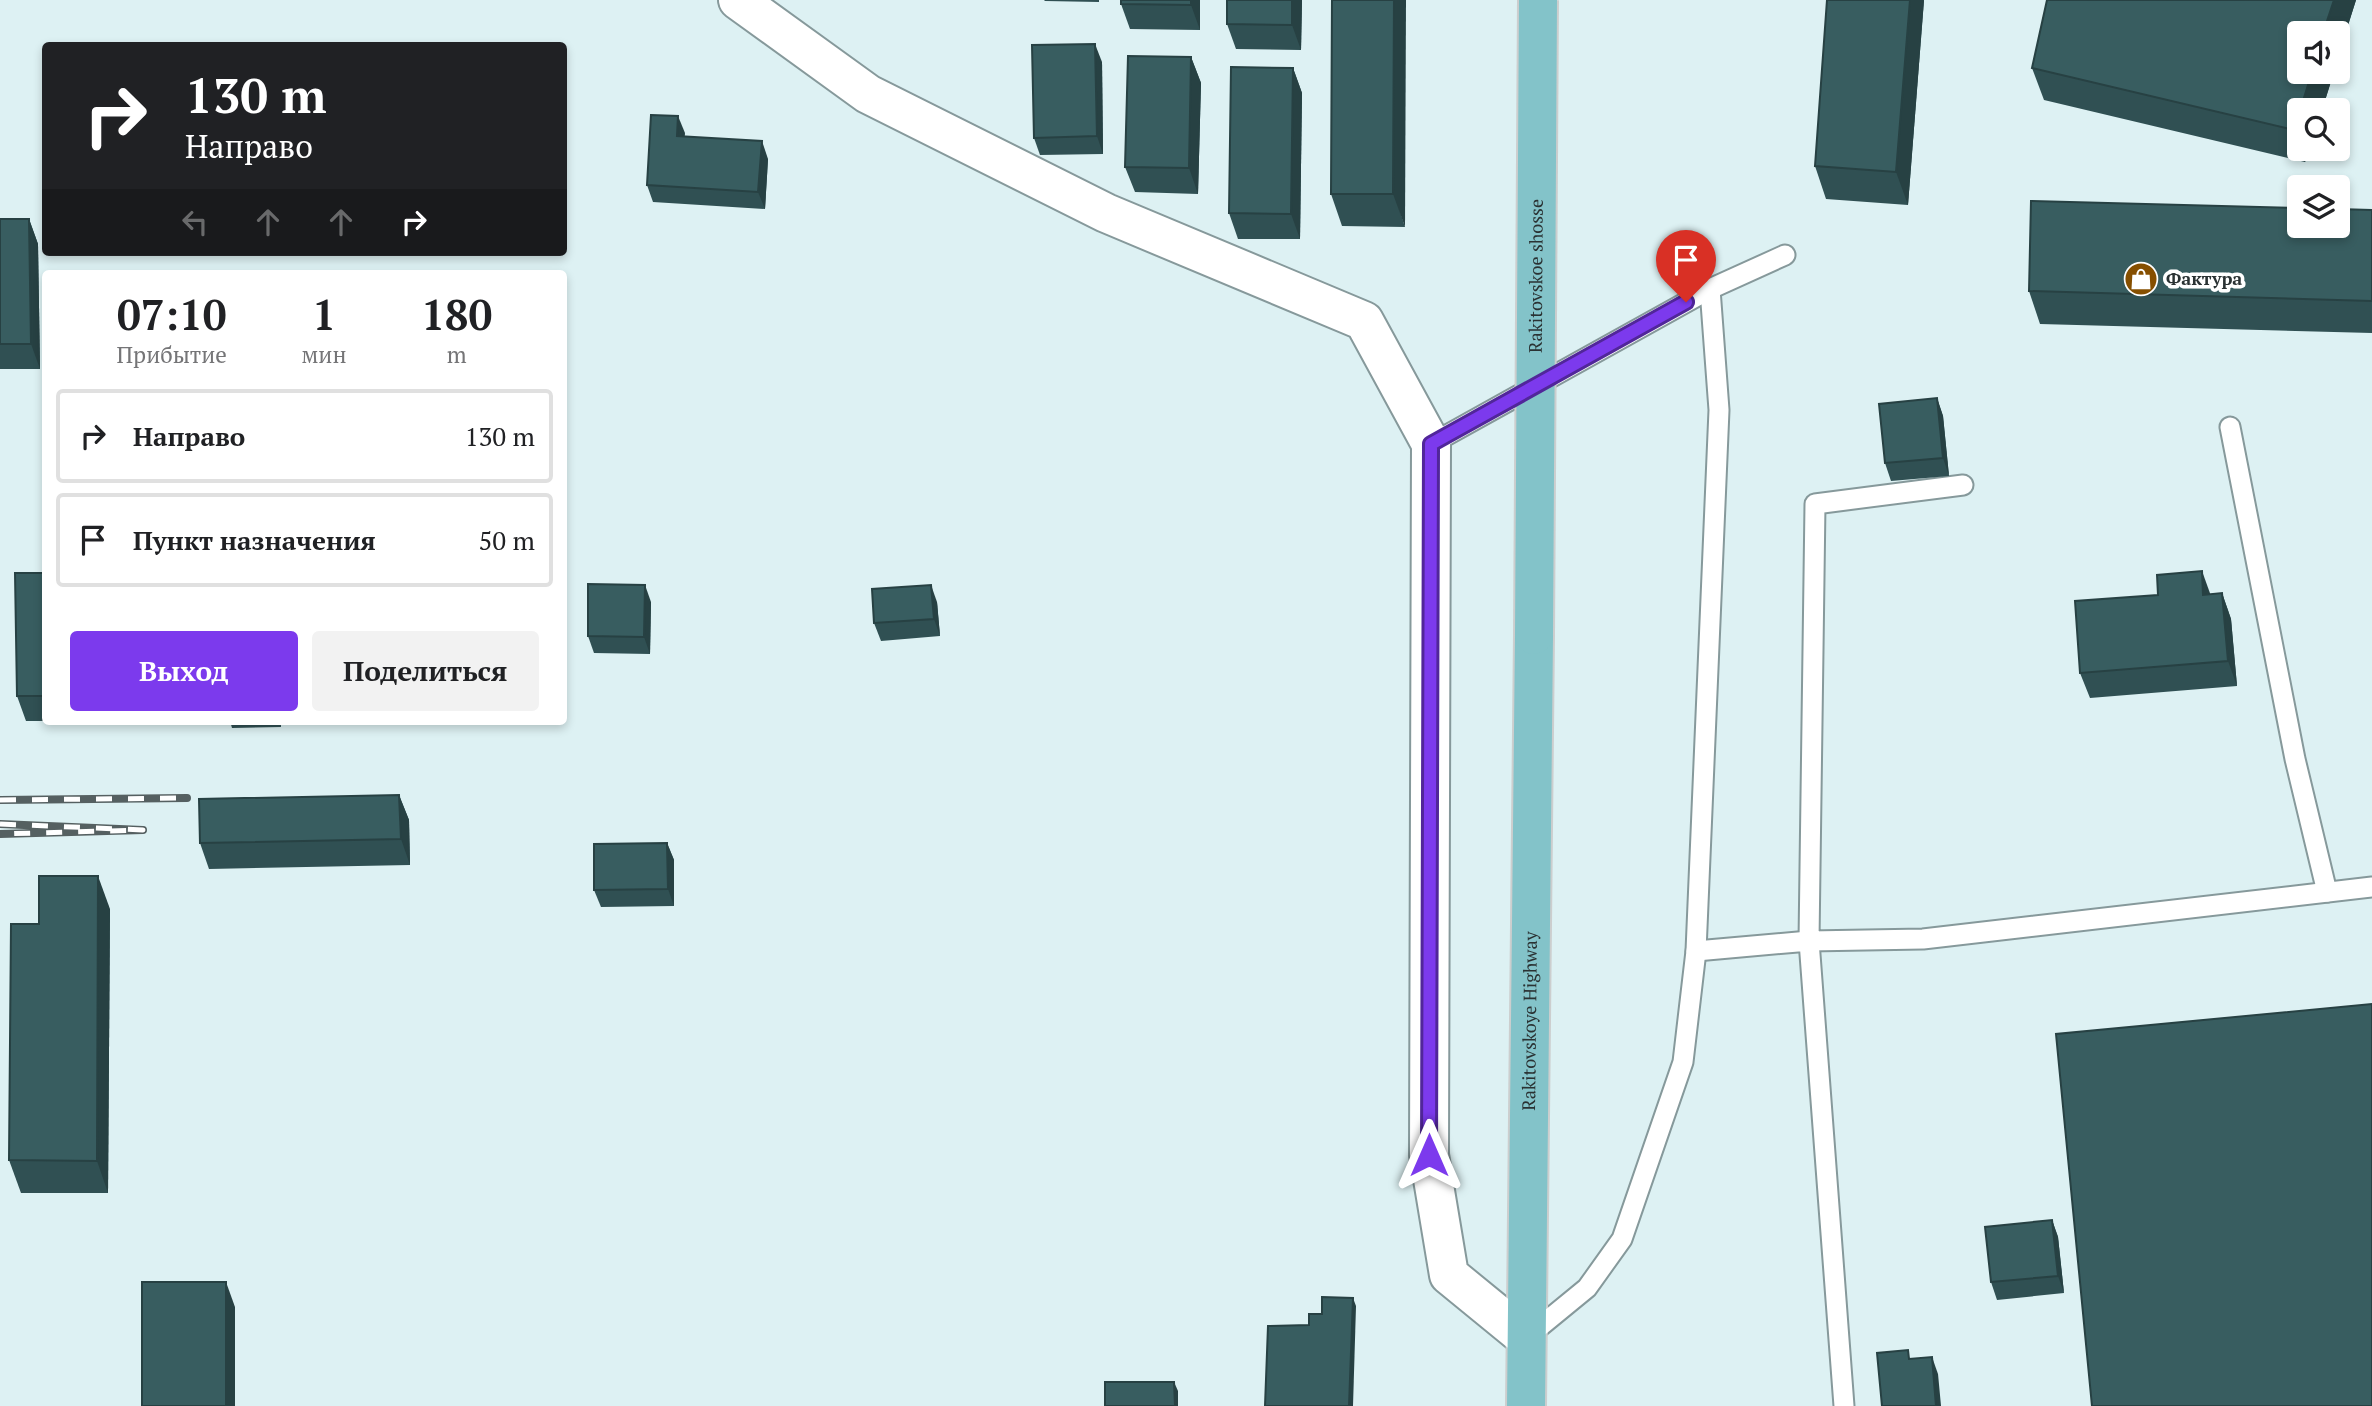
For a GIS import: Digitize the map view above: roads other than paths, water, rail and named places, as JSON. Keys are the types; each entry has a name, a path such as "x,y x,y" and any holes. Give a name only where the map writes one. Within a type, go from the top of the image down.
{"main road":[{"name":"Rakitovskoe shosse","path":"1534,635 1538,0"},
{"name":"Rakitovskoye Highway","path":"1526,1406 1534,635"}],"street":[{"path":"738,0 880,100 1106,213 1364,321 1431,444 1429,1155 1449,1275 1526,1338"}],"lane":[{"path":"1431,444 1710,289 1785,255"},
{"path":"1526,1338 1587,1288 1622,1238 1683,1062 1696,951 1719,410 1710,289"},
{"path":"2230,427 2295,759 2327,892"},
{"path":"1844,1406 1809,941 1815,505 1963,485"},
{"path":"1696,951 1809,941 1923,939 2372,887"}],"railway":[{"path":"0,800 187,798"},
{"path":"0,824 143,830 0,834"}],"place":[{"name":"Фактура","path":"2141,279"}]}
